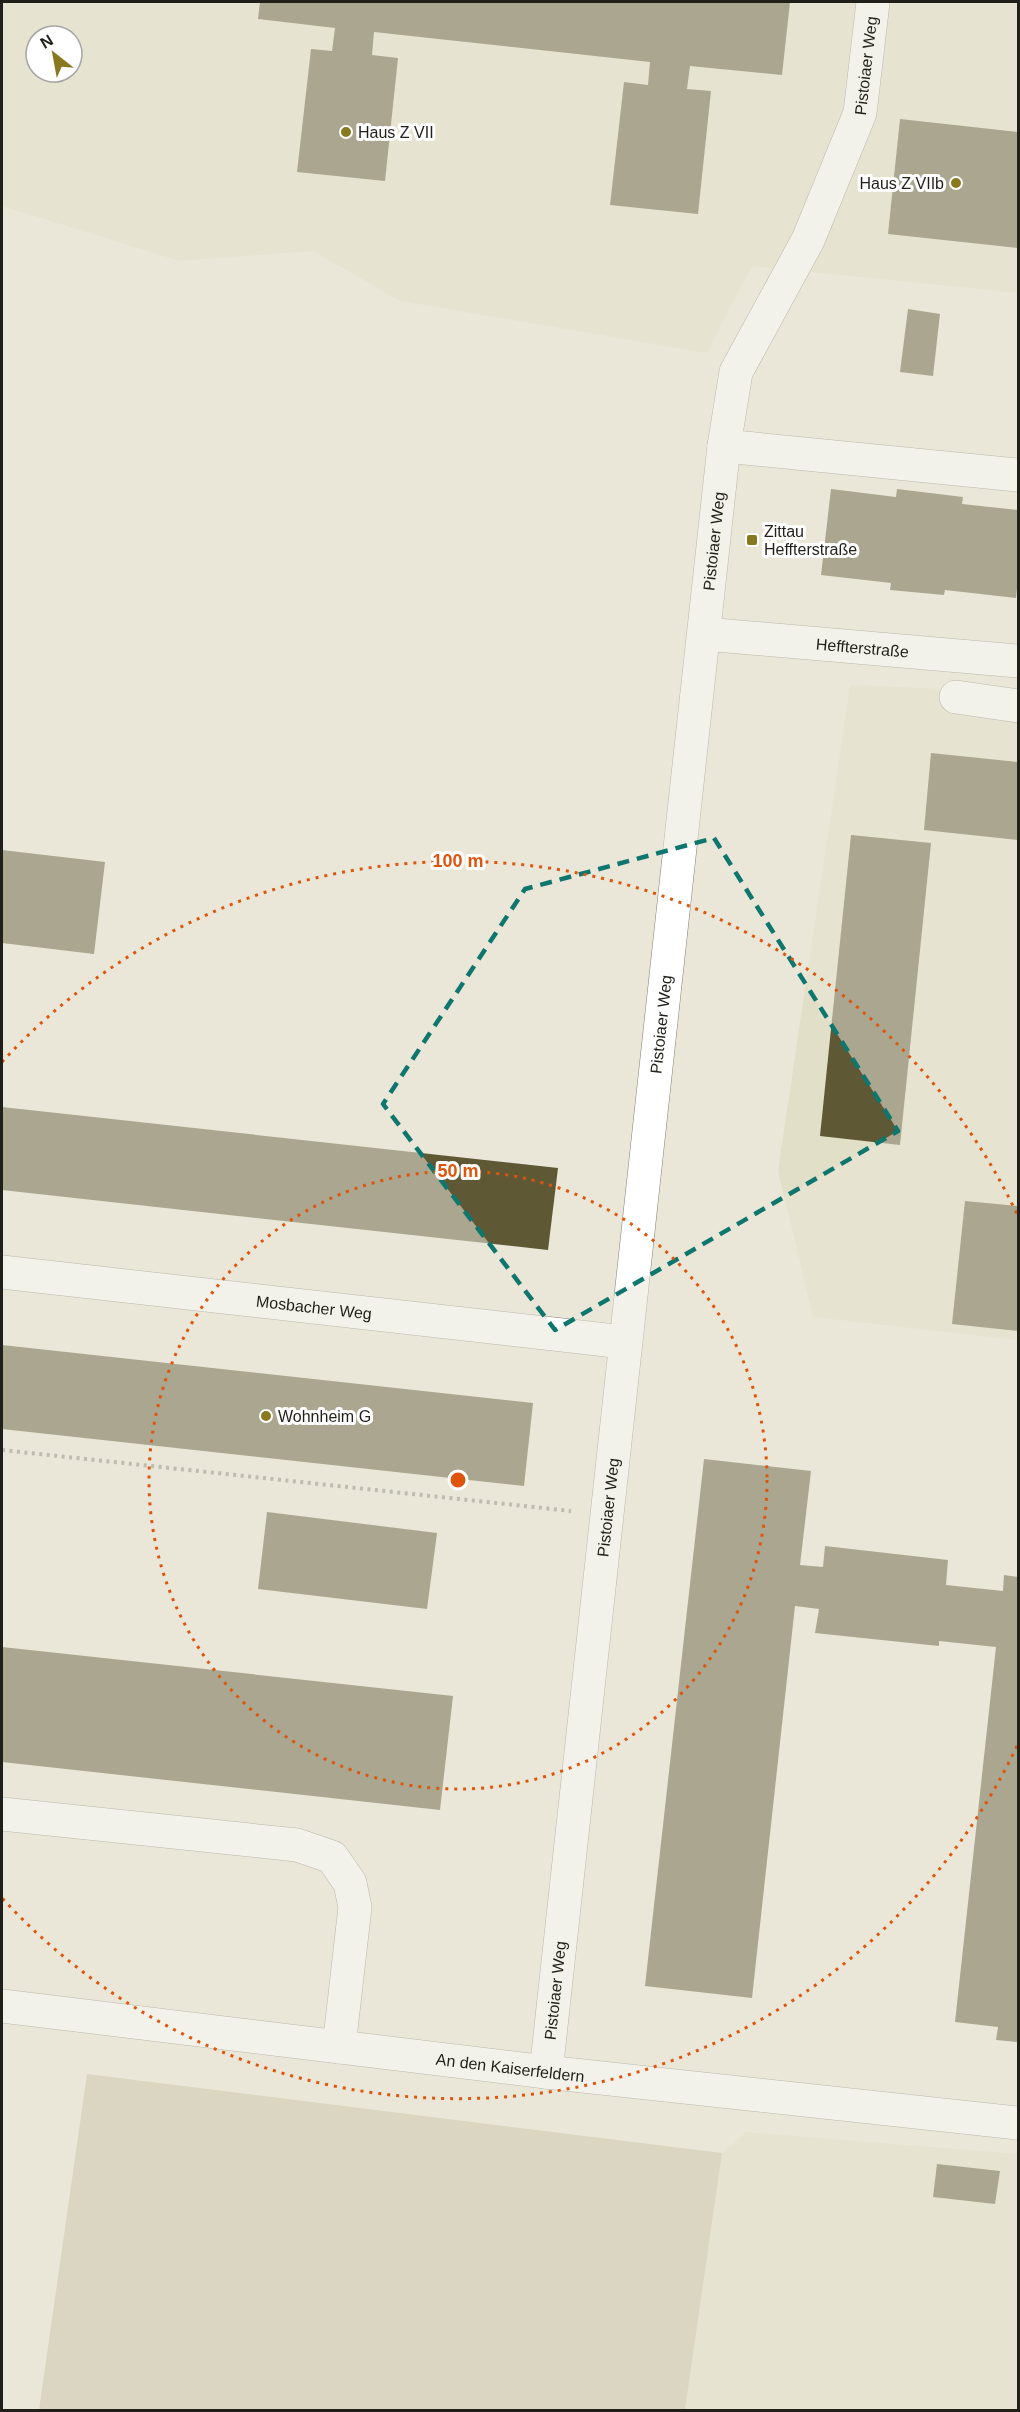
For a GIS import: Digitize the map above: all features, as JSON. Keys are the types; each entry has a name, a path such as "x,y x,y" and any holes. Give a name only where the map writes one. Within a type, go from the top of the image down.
{"street":[{"name":"Pistoiaer Weg","path":"546,2072 624,1342 705,634 724,446 736,372 808,240 860,113 873,2"},
{"path":"724,446 1018,475"},
{"name":"Heffterstraße","path":"705,634 1018,661"},
{"path":"956,697 1018,706"},
{"name":"Mosbacher Weg","path":"2,1272 624,1342"},
{"path":"2,1814 297,1845 332,1857 351,1883 355,1907 339,2047"},
{"name":"An den Kaiserfeldern","path":"2,2006 546,2072 1018,2122"}],"path":[{"path":"2,1450 606,1515"}],"highlighted area":[{"path":"714,838 898,1131 555,1330 383,1104 525,889"}],"shaded area":[{"path":"2,2 1018,2 1018,293 752,266 707,353 400,301 313,251 179,261 2,206"},
{"path":"850,685 1018,692 1018,1340 813,1317 778,1171"},
{"path":"87,2074 722,2153 685,2410 39,2410"},
{"path":"746,2132 1018,2154 1018,2410 685,2410 722,2153"}],"building":[{"name":"Haus Z VII","path":"260,2 790,2 782,75 690,66 687,89 711,91 698,214 610,205 624,82 648,85 650,62 374,32 372,55 398,58 385,181 297,172 311,49 332,51 335,28 258,19"},
{"name":"Haus Z VIIb","path":"900,119 1018,132 1018,248 888,234"},
{"path":"908,309 940,314 933,376 900,372"},
{"path":"831,489 896,497 897,489 963,497 962,504 1018,510 1016,598 945,590 944,595 890,590 891,583 821,575"},
{"path":"931,753 1018,762 1018,840 924,830"},
{"path":"851,835 931,843 900,1145 820,1136"},
{"path":"2,850 105,862 94,954 2,943"},
{"path":"2,1107 558,1168 548,1250 2,1190"},
{"path":"965,1201 1018,1206 1018,1331 952,1324"},
{"name":"Wohnheim G","path":"2,1345 533,1403 524,1486 2,1429"},
{"path":"704,1459 811,1471 800,1565 823,1567 825,1546 948,1560 946,1585 1003,1591 1004,1575 1018,1577 1017,2042 996,2040 998,2027 955,2022 996,1647 939,1641 939,1646 815,1633 819,1609 795,1606 752,1998 645,1986"},
{"path":"267,1512 437,1533 427,1609 258,1589"},
{"path":"2,1647 453,1696 440,1810 2,1762"},
{"path":"937,2164 1000,2171 995,2204 933,2197"}],"place":[{"name":"Haus Z VII","path":"346,132"},
{"name":"Haus Z VIIb","path":"956,183"},
{"name":"Zittau Heffterstraße","path":"752,540"},
{"name":"Wohnheim G","path":"266,1416"}]}
